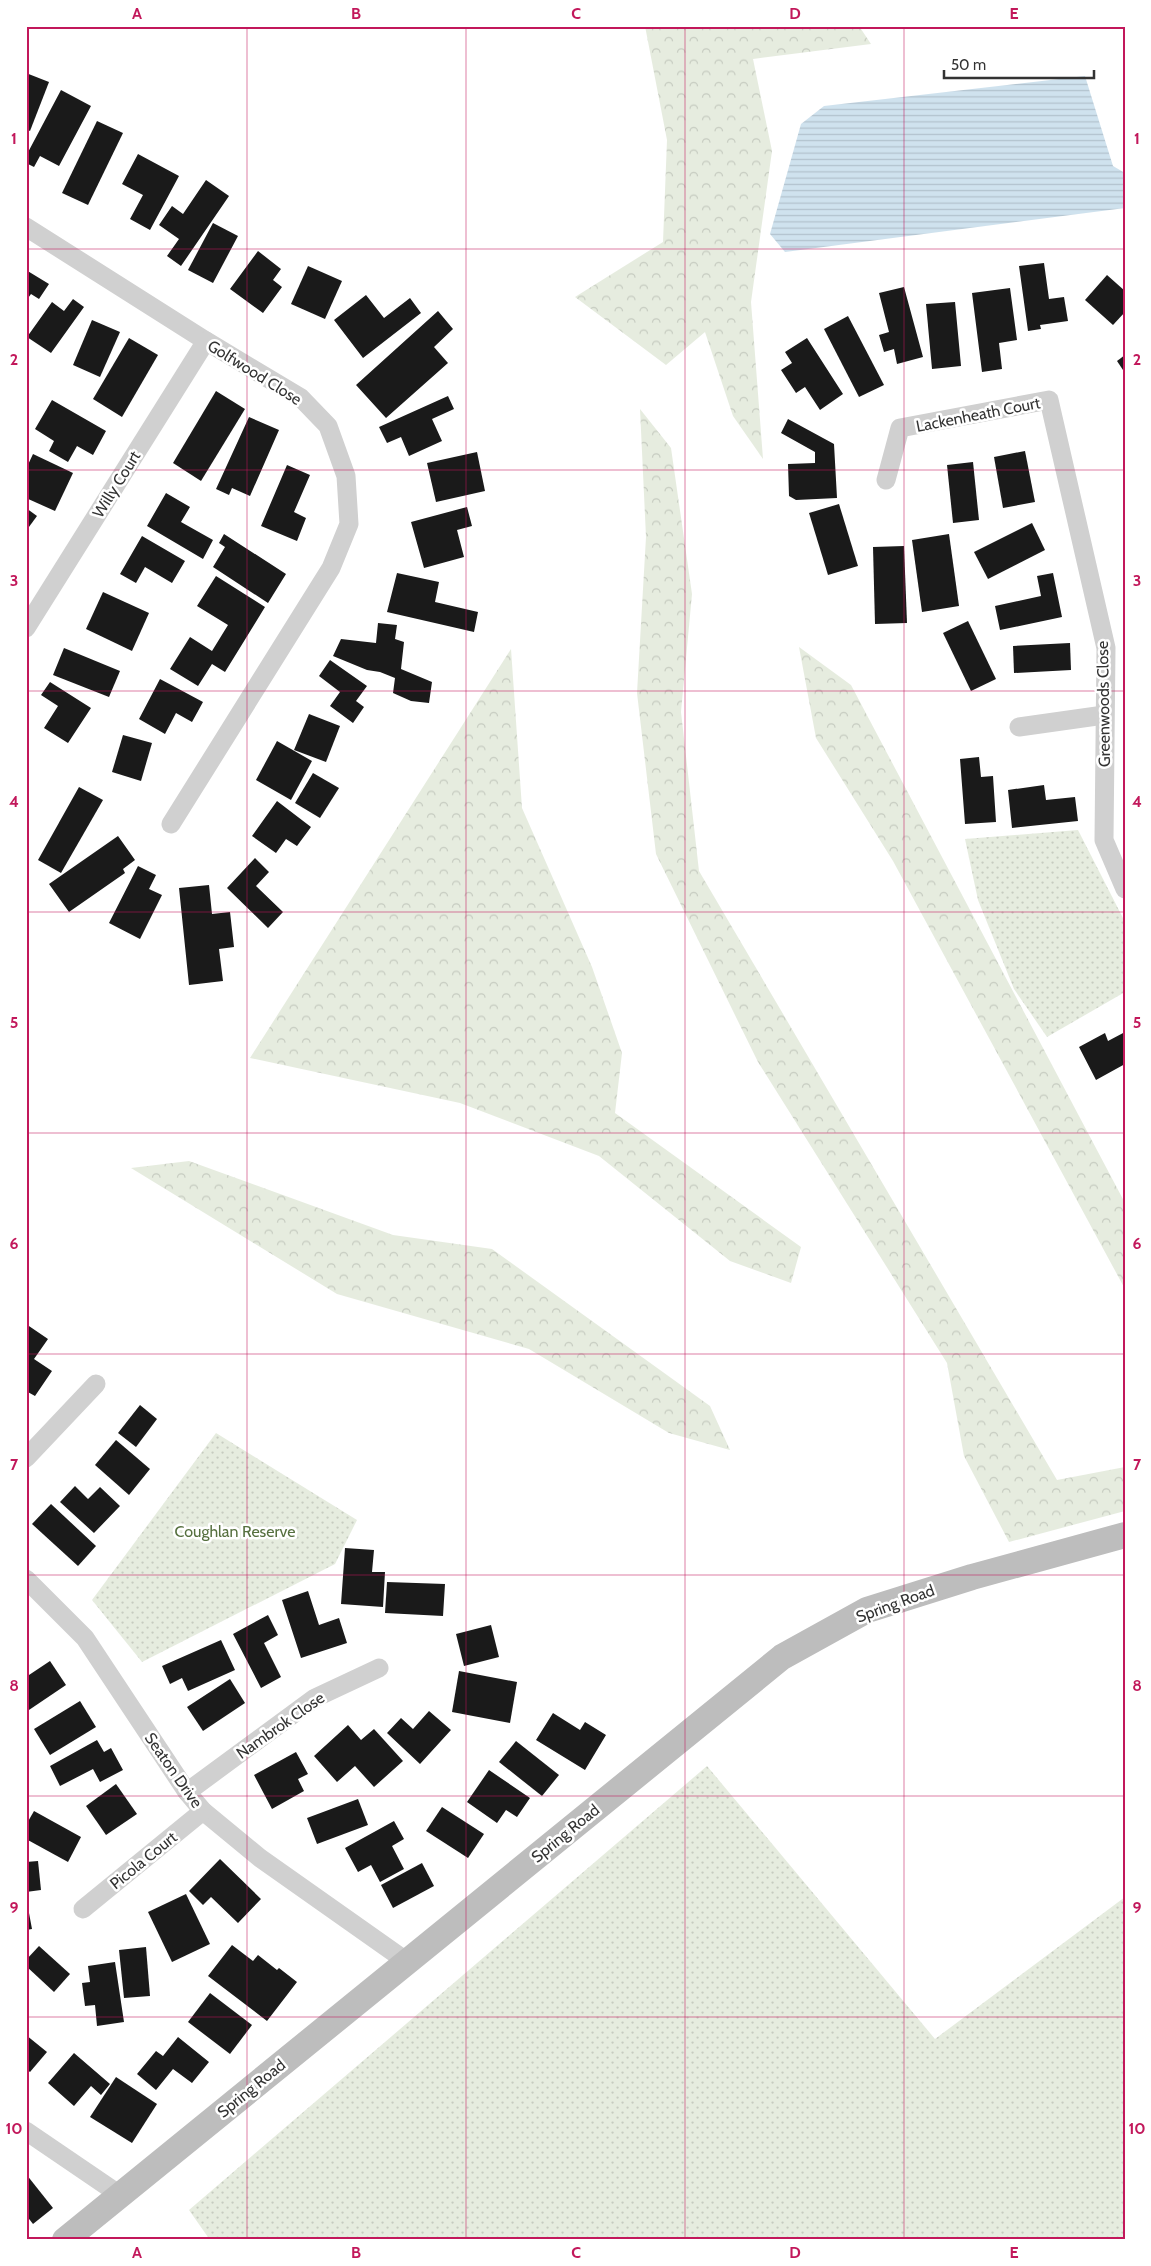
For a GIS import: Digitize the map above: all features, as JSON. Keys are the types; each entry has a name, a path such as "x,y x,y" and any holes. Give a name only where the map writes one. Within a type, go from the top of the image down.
{"main road":[{"name":"Spring Road","path":"65,2240 782,1657 867,1610 972,1577 1125,1535"}],"street":[{"name":"Golfwood Close","path":"26,227 206,341 301,398 328,426 346,476 348,524 331,568 171,824"},
{"name":"Willy Court","path":"26,628 206,341"},
{"name":"Lackenheath Court","path":"886,480 900,428 1049,400"},
{"name":"Greenwoods Close","path":"1049,400 1106,648 1104,840 1125,889"},
{"path":"1019,727 1104,715"},
{"path":"26,1458 96,1384"},
{"name":"Seaton Drive","path":"26,1579 85,1638 187,1792 203,1812 260,1858 406,1961"},
{"name":"Nambrok Close","path":"187,1792 315,1698 379,1668"},
{"name":"Picola Court","path":"83,1909 203,1812"},
{"path":"26,2131 120,2195"}],"green space":[{"path":"645,26 859,26 871,44 753,59 772,151 751,302 763,459 733,416 705,332 666,365 575,297 663,242 667,140"},
{"path":"640,409 671,448 692,594 681,712 699,871 1057,1480 1125,1467 1125,1511 1009,1542 964,1456 947,1363 758,1062 656,854 637,693 646,537"},
{"path":"799,647 851,685 1125,1203 1125,1289 893,861 816,738"},
{"path":"511,649 522,808 592,967 622,1053 615,1113 801,1247 791,1283 730,1261 599,1156 460,1103 250,1058"},
{"path":"1078,830 1125,922 1125,992 1047,1037 1014,989 978,900 965,839"},
{"path":"189,1161 393,1235 492,1249 710,1406 730,1450 669,1433 529,1349 337,1294 131,1168"},
{"name":"Coughlan Reserve","path":"216,1433 357,1520 335,1564 142,1662 92,1600"},
{"path":"707,1766 935,2039 1125,1897 1125,2240 210,2240 189,2210"}],"water":[{"path":"1085,76 1113,166 1125,173 1125,208 785,252 770,234 801,124 824,106"}],"building":[{"path":"26,73 49,82 30,131 26,129"},
{"path":"61,90 91,106 59,166 40,156 34,167 26,163 26,156"},
{"path":"97,121 123,133 88,205 62,193"},
{"path":"138,154 179,176 150,230 130,219 143,195 122,184"},
{"path":"206,180 229,196 181,266 167,256 179,239 159,225 172,206 183,214"},
{"path":"213,223 238,236 213,283 188,270"},
{"path":"258,251 281,269 273,280 282,287 263,313 230,289"},
{"path":"1044,263 1049,299 1064,297 1068,321 1040,325 1041,329 1028,331 1019,266"},
{"path":"308,266 342,281 325,319 291,304"},
{"path":"26,270 49,284 39,299 31,294 26,301"},
{"path":"1107,275 1125,291 1125,312 1113,325 1085,300"},
{"path":"904,287 923,357 897,364 894,349 884,352 879,335 889,332 879,293"},
{"path":"1010,288 1017,340 999,343 1002,369 982,372 972,293"},
{"path":"366,295 384,318 410,298 421,313 363,358 334,320"},
{"path":"73,299 84,307 51,353 27,337 52,302 64,311"},
{"path":"955,302 961,366 932,369 926,304"},
{"path":"438,311 453,329 434,347 448,363 386,418 356,385"},
{"path":"848,316 884,385 859,397 824,329"},
{"path":"92,320 120,332 100,377 73,365"},
{"path":"129,338 158,355 122,417 93,399"},
{"path":"807,338 843,394 820,410 805,387 796,393 781,370 792,363 785,352"},
{"path":"1125,355 1125,373 1117,361"},
{"path":"216,391 245,409 201,481 173,463"},
{"path":"448,396 454,409 432,419 442,441 409,456 401,437 387,443 379,427"},
{"path":"52,400 106,431 93,455 77,446 68,462 49,451 54,441 35,429"},
{"path":"249,417 279,430 250,496 232,488 229,495 216,489"},
{"path":"788,419 834,444 837,498 796,500 789,496 788,464 815,463 815,452 781,433"},
{"path":"1025,451 1035,502 1003,508 994,457"},
{"path":"477,452 485,491 436,502 427,463"},
{"path":"33,454 73,473 55,511 26,498 26,469"},
{"path":"973,462 979,520 953,523 947,465"},
{"path":"287,465 310,475 294,512 306,518 297,541 261,526"},
{"path":"166,493 190,507 181,522 213,540 203,559 147,526"},
{"path":"839,504 858,566 828,575 809,513"},
{"path":"467,507 472,526 457,530 464,557 424,568 411,522"},
{"path":"26,508 37,516 26,531"},
{"path":"1032,523 1045,550 988,579 974,552"},
{"path":"224,534 286,574 268,603 213,567 225,547 219,543"},
{"path":"949,534 959,606 922,612 912,540"},
{"path":"142,536 185,561 172,583 145,567 136,583 120,574"},
{"path":"904,546 907,623 875,624 873,547"},
{"path":"397,573 439,582 435,602 478,612 474,632 387,612"},
{"path":"1053,573 1062,617 1000,630 995,606 1041,596 1037,576"},
{"path":"216,576 265,607 225,672 212,664 198,686 170,669 190,637 212,651 228,625 197,606"},
{"path":"103,592 149,613 132,651 86,629"},
{"path":"968,621 996,679 971,691 943,633"},
{"path":"378,623 397,625 395,639 404,642 401,669 432,682 429,703 411,701 393,693 395,678 380,672 367,670 333,656 341,639 376,643"},
{"path":"1070,643 1071,670 1014,673 1013,646"},
{"path":"64,648 120,671 109,697 53,675"},
{"path":"330,660 367,686 356,701 364,707 353,723 330,706 340,692 319,676"},
{"path":"160,679 203,702 192,722 176,713 165,734 139,719"},
{"path":"50,682 91,708 68,743 44,728 58,706 41,695"},
{"path":"309,714 340,726 326,762 294,750"},
{"path":"123,735 152,743 141,781 112,772"},
{"path":"277,741 312,761 291,800 256,780"},
{"path":"979,757 981,777 993,776 996,822 965,824 960,759"},
{"path":"313,773 339,788 320,818 295,803"},
{"path":"1044,785 1046,800 1075,797 1078,821 1012,828 1008,790"},
{"path":"79,787 103,800 61,873 38,860"},
{"path":"277,801 311,827 297,846 286,839 276,853 252,836"},
{"path":"118,836 135,860 123,869 125,873 69,912 49,884"},
{"path":"255,858 269,872 256,886 283,912 268,928 227,888"},
{"path":"138,866 156,875 149,889 162,895 140,939 109,923"},
{"path":"209,885 212,914 230,912 234,947 219,949 223,981 189,985 179,888"},
{"path":"1125,1032 1125,1064 1096,1080 1079,1047 1105,1033 1108,1041"},
{"path":"26,1324 48,1339 34,1359 52,1371 35,1396 26,1391"},
{"path":"140,1405 157,1419 136,1447 118,1433"},
{"path":"116,1440 150,1469 129,1495 95,1465"},
{"path":"75,1486 88,1499 100,1487 120,1506 94,1533 60,1502"},
{"path":"51,1504 96,1546 78,1566 32,1524"},
{"path":"345,1548 374,1550 372,1572 385,1572 383,1607 341,1604"},
{"path":"387,1582 445,1584 443,1616 385,1613"},
{"path":"308,1591 319,1625 339,1618 347,1643 301,1658 282,1600"},
{"path":"268,1615 278,1635 264,1643 281,1677 261,1688 233,1634"},
{"path":"491,1625 499,1657 464,1666 456,1634"},
{"path":"221,1640 235,1670 188,1691 182,1678 170,1684 162,1666"},
{"path":"50,1661 66,1685 26,1712 26,1677"},
{"path":"459,1671 517,1682 510,1723 452,1712"},
{"path":"230,1679 245,1703 203,1731 187,1707"},
{"path":"80,1701 96,1727 50,1755 34,1729"},
{"path":"429,1711 451,1730 420,1764 387,1733 401,1718 413,1729"},
{"path":"553,1713 580,1730 585,1722 606,1735 585,1770 536,1740"},
{"path":"348,1725 361,1740 374,1729 403,1761 374,1787 355,1766 337,1782 314,1756"},
{"path":"97,1740 104,1752 111,1748 123,1770 100,1782 93,1769 60,1786 50,1766"},
{"path":"516,1741 559,1775 542,1796 499,1762"},
{"path":"296,1752 308,1774 298,1779 304,1791 272,1809 254,1775"},
{"path":"489,1770 530,1798 517,1817 506,1810 497,1823 467,1802"},
{"path":"116,1784 137,1814 106,1835 86,1806"},
{"path":"358,1799 368,1825 317,1844 307,1818"},
{"path":"442,1807 484,1834 468,1858 426,1831"},
{"path":"34,1811 81,1837 68,1862 26,1839 26,1825"},
{"path":"394,1821 404,1839 392,1846 404,1869 380,1882 371,1865 358,1872 345,1848"},
{"path":"220,1859 261,1899 238,1923 211,1897 203,1905 189,1891"},
{"path":"38,1861 41,1890 26,1892 26,1862"},
{"path":"422,1863 434,1886 393,1908 381,1885"},
{"path":"186,1894 210,1944 172,1962 148,1912"},
{"path":"26,1897 32,1929 26,1930"},
{"path":"232,1945 253,1961 258,1955 277,1970 279,1968 297,1982 267,2021 208,1976"},
{"path":"39,1946 70,1974 54,1992 26,1966 26,1960"},
{"path":"146,1947 150,1996 124,1998 119,1950"},
{"path":"115,1962 124,2022 97,2026 95,2005 85,2006 82,1983 90,1982 88,1966"},
{"path":"210,1993 252,2025 230,2054 188,2022"},
{"path":"26,2035 47,2052 30,2072 26,2069"},
{"path":"178,2037 209,2062 192,2083 173,2069 156,2090 137,2074 156,2051 163,2056"},
{"path":"74,2053 110,2084 101,2095 91,2086 74,2106 48,2083"},
{"path":"116,2077 157,2104 132,2143 90,2117"},
{"path":"26,2174 53,2208 33,2224 26,2215"}]}
